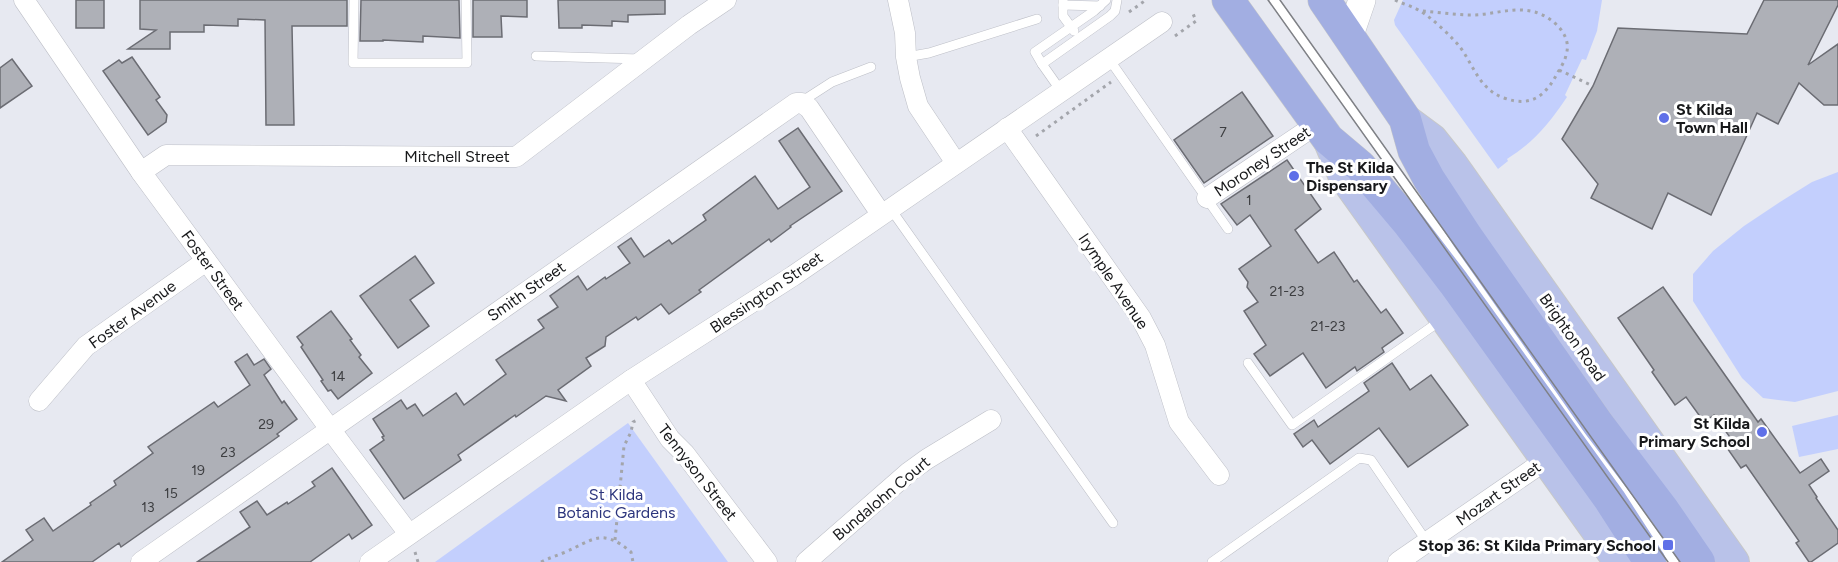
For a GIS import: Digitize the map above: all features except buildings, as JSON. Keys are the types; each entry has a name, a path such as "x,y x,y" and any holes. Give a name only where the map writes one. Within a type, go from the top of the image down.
{"highway":[{"name":"Brighton Road","path":"1228,0 1322,131 1360,166 1409,224 1574,440 1650,562"},
{"name":"Brighton Road","path":"1324,0 1405,119 1414,151 1444,203 1478,228 1574,440 1664,511 1699,562"}],"main road":[{"path":"1350,35 1362,0"},
{"name":"Brighton Road","path":"1322,131 1344,177 1445,317 1574,440 1619,562"},
{"path":"1409,224 1415,277"},
{"name":"Brighton Road","path":"1478,228 1734,562"}],"street":[{"name":"Foster Street","path":"24,0 141,172 409,534"},
{"name":"Mitchell Street","path":"141,172 166,156 516,157 726,0"},
{"path":"898,0 905,33 906,57 918,106 956,163"},
{"path":"905,33 912,0"},
{"name":"Blessington Street","path":"370,562 631,380 793,276 1162,22"},
{"path":"799,103 808,108 886,211"},
{"name":"Smith Street","path":"141,562 770,121 799,103"},
{"name":"Irymple Avenue","path":"1007,128 1141,318 1155,345 1179,422 1219,475"},
{"name":"Moroney Street","path":"1207,198 1322,131"},
{"name":"Foster Avenue","path":"39,401 86,346 206,261"},
{"name":"Tennyson Street","path":"631,380 670,439 685,454 766,562"},
{"name":"Bundalohn Court","path":"806,562 909,472 991,420"},
{"name":"Mozart Street","path":"1398,562 1574,440"}],"lane":[{"path":"354,0 353,63 467,63 466,0"},
{"path":"1042,64 1110,16 1115,11 1117,0"},
{"path":"1274,0 1574,440 1674,562"},
{"path":"1078,38 1063,16 1063,3 1103,3"},
{"path":"1061,91 1035,52 1103,3"},
{"path":"906,57 929,53 1037,19"},
{"path":"536,56 645,59"},
{"path":"1109,58 1228,229"},
{"path":"799,103 832,82 871,67"},
{"path":"886,211 1113,523"},
{"path":"1248,363 1292,425 1445,317"},
{"path":"1212,562 1359,458 1371,460 1427,542"}],"path":[{"path":"1395,0 1422,11 1471,15 1517,10 1534,12 1557,24 1565,37 1566,55 1548,89 1537,98 1516,101 1501,97 1481,82 1454,40 1422,11"},
{"path":"1559,70 1593,86"},
{"path":"615,540 624,446 633,422 655,415"},
{"path":"541,562 586,540 601,537 615,540 631,552 633,562"}],"green space":[{"path":"1403,0 1602,0 1597,31 1586,60 1582,59 1565,95 1567,97 1540,132 1498,169 1395,25 1394,20"},
{"path":"1838,172 1838,391 1795,402 1763,398 1742,378 1693,301 1693,274 1713,251 1744,226 1812,182"},
{"path":"1838,415 1838,449 1799,457 1792,426"},
{"name":"St Kilda Botanic Gardens","path":"628,423 728,562 435,562"}],"tram line":[{"path":"1268,0 1668,562"},
{"path":"1280,0 1680,562"}],"place":[{"name":"St Kilda Town Hall","path":"1664,118"},
{"name":"The St Kilda Dispensary","path":"1294,176"},
{"name":"St Kilda Primary School","path":"1762,432"},
{"name":"Stop 36: St Kilda Primary School","path":"1668,545"}]}
